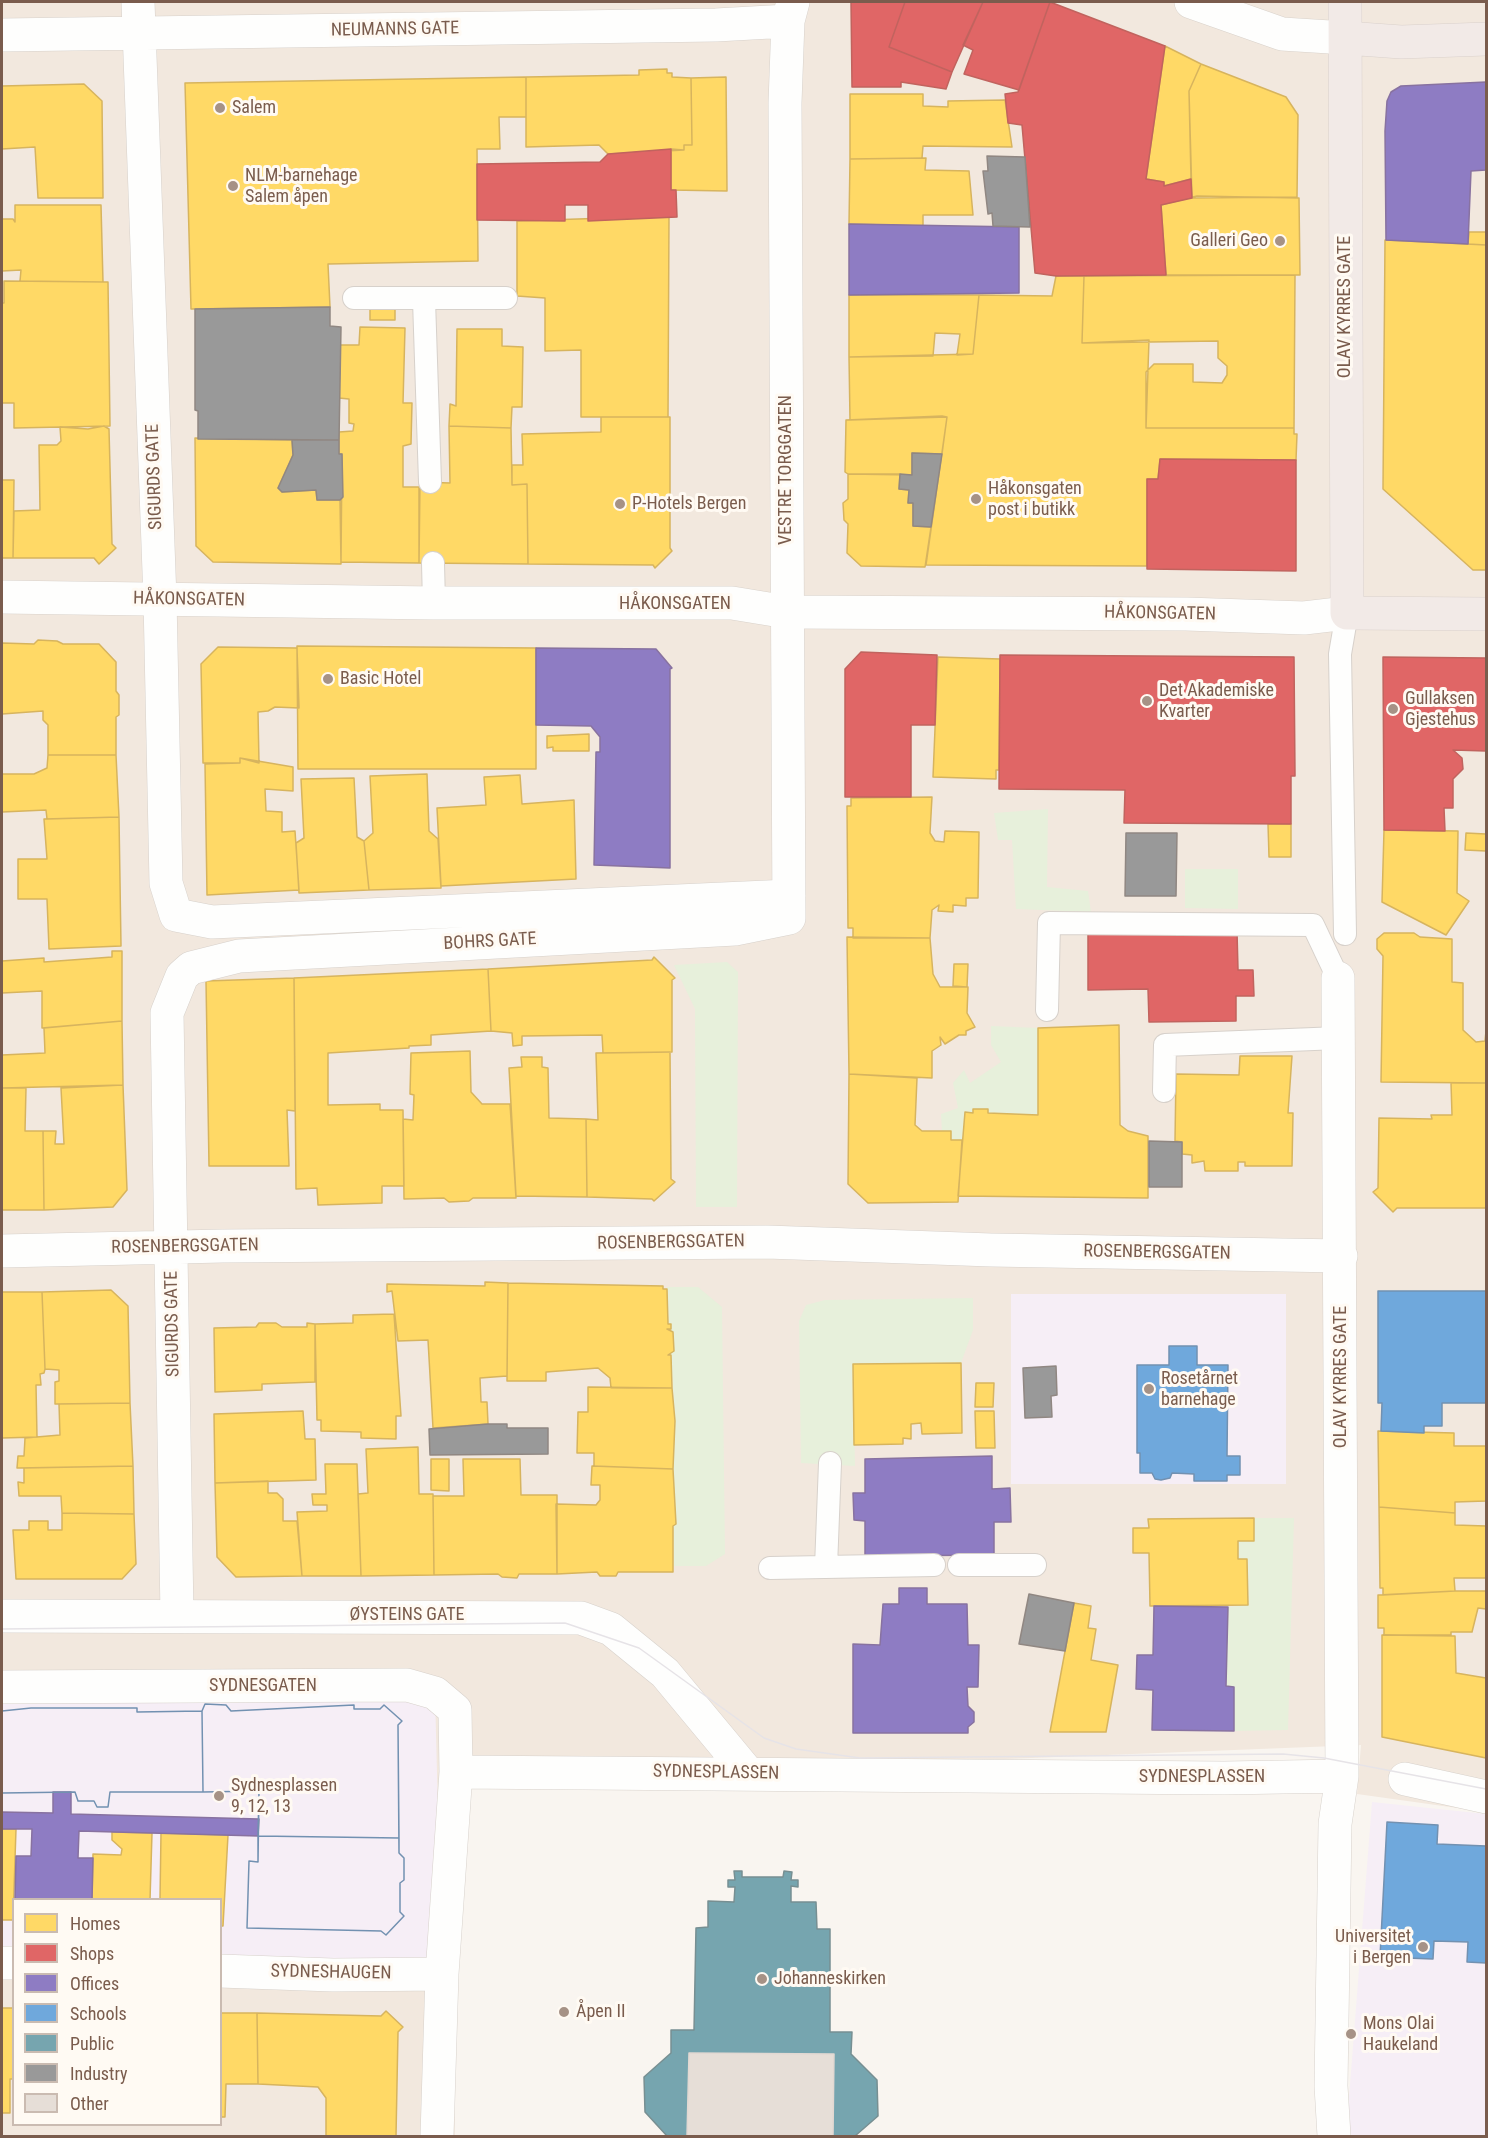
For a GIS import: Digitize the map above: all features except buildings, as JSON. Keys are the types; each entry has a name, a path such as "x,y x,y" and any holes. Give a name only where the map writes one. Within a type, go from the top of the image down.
{"highway":[{"name":"OLAV KYRRES GATE","path":"1345,2 1347,613"},
{"path":"1346,38 1401,42 1486,39"},
{"path":"1347,613 1486,614"}],"street":[{"path":"1191,2 1282,34 1346,38"},
{"name":"NEUMANNS GATE","path":"2,35 105,34 138,17 183,35 716,25 790,11"},
{"name":"VESTRE TORGGATEN","path":"789,907 785,103 790,11"},
{"name":"SIGURDS GATE","path":"138,17 160,599 166,883 176,915 212,922"},
{"name":"HÅKONSGATEN","path":"2,597 434,603 732,603 787,612 1174,614 1304,618 1347,613"},
{"name":"BOHRS GATE","path":"212,922 789,907"},
{"name":"BOHRS GATE","path":"191,968 239,956 735,929 789,907"},
{"name":"SIGURDS GATE","path":"177,1615 167,1013 182,976 191,968"},
{"name":"OLAV KYRRES GATE","path":"1334,2136 1331,2086 1335,1824 1342,1776 1338,978"},
{"name":"ROSENBERGSGATEN","path":"2,1251 172,1247 778,1242 1003,1250 1341,1256"},
{"name":"ØYSTEINS GATE","path":"2,1616 581,1618 610,1629 665,1673 748,1773"},
{"name":"SYDNESGATEN","path":"2,1687 407,1685 435,1693 454,1710 456,1772"},
{"path":"437,2136 442,1974 456,1772"},
{"name":"SYDNESPLASSEN","path":"456,1772 1224,1778 1342,1776"},
{"path":"1405,1779 1486,1797"},
{"name":"SYDNESHAUGEN","path":"222,1971 333,1975 442,1974"}],"lane":[{"path":"354,298 424,300 506,298"},
{"path":"424,300 430,482"},
{"path":"433,563 434,603"},
{"path":"1345,934 1340,654 1347,613"},
{"path":"1047,1010 1048,922 1312,925 1338,978"},
{"path":"1164,1091 1165,1045 1339,1038"},
{"path":"826,1567 830,1463"},
{"path":"770,1568 934,1565"},
{"path":"959,1565 1035,1565"}],"shaded area":[{"path":"2,2 1486,2 1486,1812 1357,1794 1361,1745 980,1760 445,1757 455,2136 2,2136"},
{"name":"Rosetårnet barnehage","path":"1011,1294 1286,1294 1286,1484 1011,1484"},
{"name":"Sydnesplassen 9, 12, 13","path":"2,1687 435,1693 442,1974 222,1971 222,1898 12,1898 12,1963 2,1963"},
{"name":"Universitet i Bergen","path":"1372,1802 1486,1814 1486,2136 1346,2136"}],"green space":[{"path":"1048,809 1047,887 1088,891 1091,912 1016,909 1012,840 998,840 994,813"},
{"path":"1185,869 1238,869 1238,909 1185,908"},
{"path":"727,962 738,972 737,1207 696,1207 695,1009 674,965"},
{"path":"991,1026 1038,1028 1038,1115 988,1113 988,1109 974,1109 973,1113 966,1112 962,1140 951,1140 942,1132 941,1114 958,1108 953,1083 964,1070 970,1083 1001,1062 991,1045"},
{"path":"667,1287 698,1287 722,1307 725,1554 706,1566 674,1566 673,1526 676,1524 675,1506 672,1504 675,1421 671,1356 668,1355 674,1351 673,1333 667,1329 670,1329 671,1325 668,1324"},
{"path":"973,1298 973,1330 961,1363 853,1364 855,1466 801,1463 799,1321 806,1305 825,1300"},
{"path":"1254,1518 1294,1518 1288,1730 1234,1731 1234,1687 1226,1686 1228,1607 1247,1605 1247,1559 1238,1559 1238,1541 1254,1541"}],"tram line":[{"path":"2,1629 565,1623 639,1648 764,1738 796,1749 860,1758 1283,1754 1324,1758 1486,1789"}],"place":[{"name":"Salem","path":"220,108"},
{"name":"NLM-barnehage Salem åpen","path":"233,186"},
{"name":"Galleri Geo","path":"1280,241"},
{"name":"Håkonsgaten post i butikk","path":"976,499"},
{"name":"P-Hotels Bergen","path":"620,504"},
{"name":"Basic Hotel","path":"328,679"},
{"name":"Det Akademiske Kvarter","path":"1147,701"},
{"name":"Gullaksen Gjestehus","path":"1393,709"},
{"name":"Rosetårnet barnehage","path":"1149,1389"},
{"name":"Sydnesplassen 9, 12, 13","path":"219,1796"},
{"name":"Universitet i Bergen","path":"1423,1947"},
{"name":"Johanneskirken","path":"762,1979"},
{"name":"Åpen II","path":"564,2012"},
{"name":"Mons Olai Haukeland","path":"1351,2034"}]}
